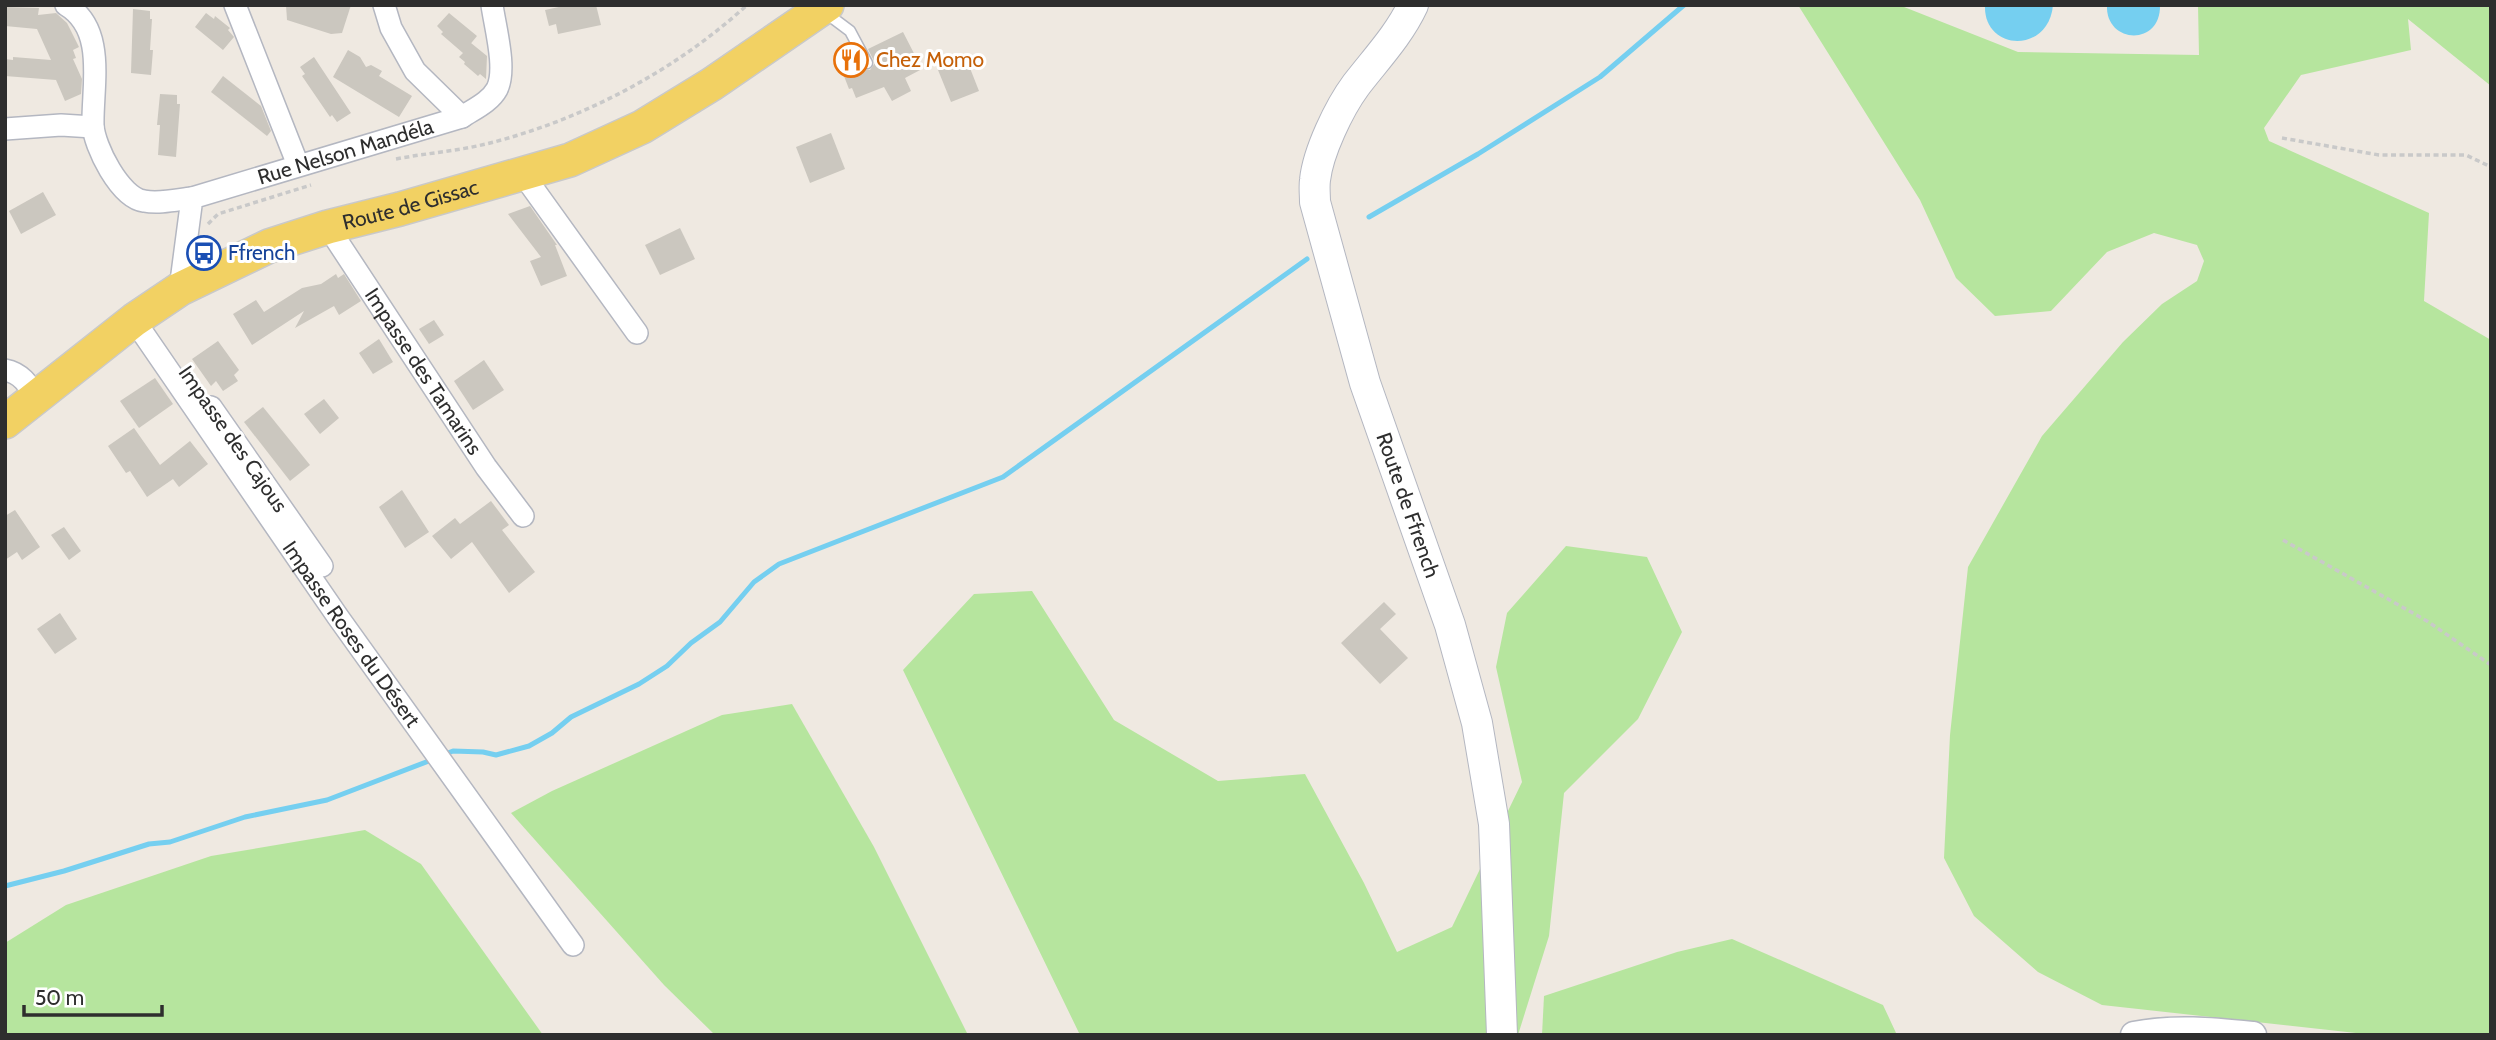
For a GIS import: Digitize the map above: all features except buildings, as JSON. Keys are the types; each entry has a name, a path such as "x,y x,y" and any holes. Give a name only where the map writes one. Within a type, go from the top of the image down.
{"main road":[{"name":"Route de Ffrench","path":"1413,5 1405,21 1345,103 1320,157 1315,181 1315,202 1365,383 1450,625 1477,723 1494,824 1502,1035"},
{"name":"Route de Gissac","path":"5,422 139,317 180,289 269,246 328,226 570,160 642,127 712,84 824,7"}],"street":[{"path":"5,129 61,125 93,127 96,85 94,51 84,23 66,5"},
{"path":"235,5 298,165"},
{"path":"384,5 391,28 415,72 462,117"},
{"name":"Rue Nelson Mandéla","path":"93,127 120,187 142,201 192,198 462,117 487,101 498,88 500,70 492,5"},
{"path":"522,173 637,333"},
{"path":"180,289 192,198"},
{"name":"Impasse des Tamarins","path":"328,226 486,467 523,516"},
{"name":"Impasse des Cajous","path":"139,317 322,566"},
{"name":"Impasse Roses du Désert","path":"139,317 338,617 573,945"},
{"path":"5,370 13,371 28,383 36,397"},
{"path":"2134,1035 2156,1030 2203,1030 2253,1035"}],"lane":[{"path":"824,7 850,31 867,63"}],"path":[{"path":"2282,138 2379,155 2466,155 2491,167"},
{"path":"2283,540 2427,621 2491,664"}],"green space":[{"path":"1798,5 1899,5 2018,52 2199,55 2198,5 2491,5 2491,86 2408,19 2411,50 2301,75 2264,128 2269,141 2429,213 2424,301 2491,340 2491,1035 2374,1035 2102,1005 2038,972 1974,916 1944,858 1950,735 1968,567 2042,436 2123,342 2162,304 2197,281 2204,261 2197,245 2154,233 2107,252 2051,311 1995,316 1956,278 1920,200"},
{"path":"1566,546 1647,557 1682,632 1638,719 1564,793 1549,936 1518,1035 1080,1035 903,670 974,594 1032,591 1114,720 1218,781 1305,774 1364,883 1397,952 1452,927 1522,782 1496,667 1507,613"},
{"path":"792,704 874,847 968,1035 715,1035 664,985 511,813 552,791 722,715"},
{"path":"365,830 421,864 543,1035 5,1035 5,943 66,905 211,856"},
{"path":"1732,939 1883,1005 1897,1035 1542,1035 1544,996 1677,952"}],"water":[{"path":"1985,5 2053,5 2049,21 2040,32 2029,39 2017,41 2005,39 1994,32 1987,21"},
{"path":"2107,5 2160,5 2158,19 2152,28 2143,34 2133,35 2123,33 2115,27 2109,18"}],"waterway":[{"path":"1369,217 1478,154 1600,77 1684,5"},
{"path":"443,755 453,751 496,755 529,746 552,733 571,717 639,684 667,666 691,643 720,622 754,582 779,564 1003,477 1307,259"},
{"path":"5,886 64,871 149,844 170,842 245,817 327,800 434,759"}],"place":[{"name":"Chez Momo","path":"851,60"},
{"name":"Ffrench","path":"204,253"}]}
